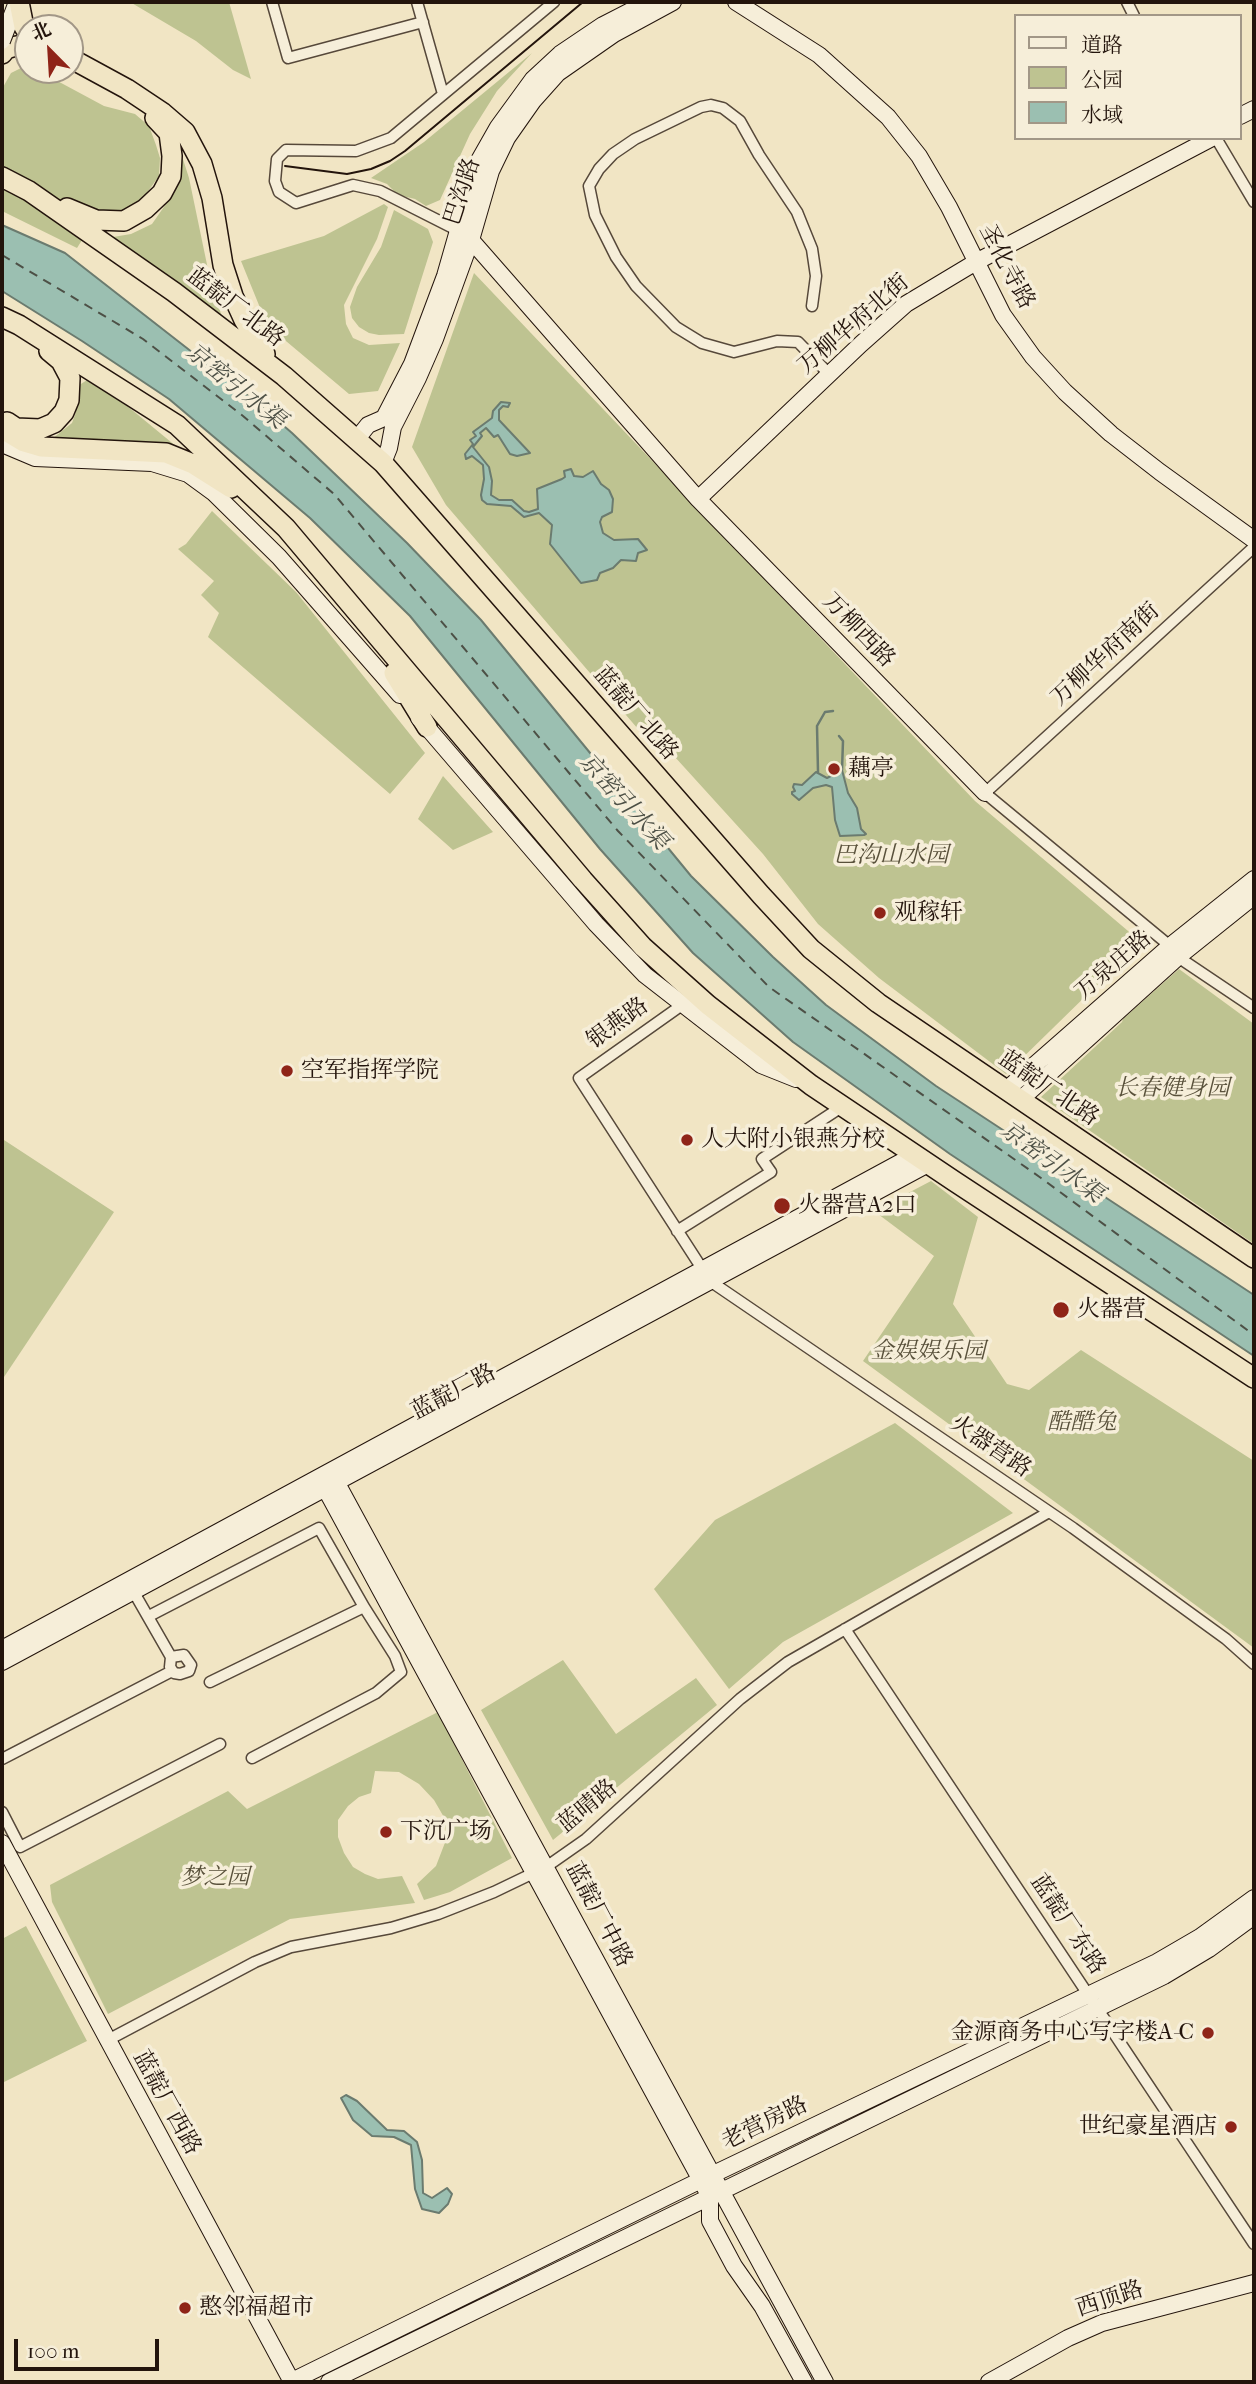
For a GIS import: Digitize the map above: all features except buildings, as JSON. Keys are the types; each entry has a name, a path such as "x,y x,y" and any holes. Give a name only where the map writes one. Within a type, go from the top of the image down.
{"highway":[{"path":"84,66 127,89 163,113 185,132 202,164 212,198 223,265 233,296 258,345 284,376"},
{"path":"29,191 96,220 124,221 145,209 162,193 171,176 169,133 149,112 84,76"},
{"name":"蓝靛厂北路","path":"2,177 29,191 174,292 284,376 383,463 811,949 878,1003 1254,1258"},
{"path":"11,321 61,361 70,378 71,388 64,412 54,423 40,429 11,429"},
{"path":"11,321 177,425 286,527 583,880 643,947 708,1005 811,1085 1254,1378"},
{"path":"11,429 41,447 166,453 193,464 224,482 286,527"},
{"path":"365,624 427,727"}],"street":[{"path":"2,41 18,2"},
{"path":"285,2 272,4 288,58 422,22"},
{"path":"417,2 443,94"},
{"path":"471,240 458,230 380,191 353,185 296,203 279,192 275,180 277,159 286,150 356,151 390,138 554,2"},
{"name":"巴沟路","path":"356,440 368,425 384,418 411,364 434,307 477,164 498,127 534,79 560,54 587,35 648,2"},
{"name":"巴沟路","path":"383,463 393,426 435,339 471,240 491,171 507,138 533,101 558,73 614,34 673,2"},
{"name":"圣化寺路","path":"736,2 819,55 888,117 919,156 943,197 1003,315 1033,357 1065,393 1111,434 1254,540"},
{"path":"812,306 816,276 812,249 797,212 740,121 723,108 711,105 701,107 664,123 613,154 598,169 589,186 595,215 616,257 636,286 676,327 702,343 734,352 777,341 798,342 830,374"},
{"name":"万柳华府北街","path":"698,499 906,304 976,262 1210,140"},
{"path":"1215,140 1254,202"},
{"name":"万柳西路","path":"471,240 698,499 985,793 1174,952 1254,1008"},
{"path":"2,444 35,458 152,463 188,474 214,493 279,557 596,924 645,975 761,1065 811,1085"},
{"name":"万柳华府南街","path":"985,793 1254,547"},
{"name":"万泉庄路","path":"1013,1095 1254,878"},
{"name":"万泉庄路","path":"1174,952 1254,895"},
{"name":"银燕路","path":"677,1231 579,1078 682,1004"},
{"path":"706,1275 677,1231 771,1172 762,1159 842,1106"},
{"name":"蓝靛厂路","path":"2,1649 129,1587 921,1159"},
{"name":"火器营路","path":"706,1275 1049,1512 1226,1639 1254,1664"},
{"name":"蓝靛厂中路","path":"328,1480 716,2194 825,2382"},
{"name":"蓝晴路","path":"106,2041 255,1962 291,1947 391,1927 438,1914 541,1870 586,1839 740,1699 788,1662 1049,1512"},
{"path":"149,1616 319,1528 395,1656 401,1672 376,1693 252,1758"},
{"path":"129,1587 149,1616 171,1657 172,1671"},
{"name":"蓝靛厂路","path":"2,1662 129,1587"},
{"path":"210,1682 364,1606"},
{"name":"蓝靛厂东路","path":"845,1629 1254,2244"},
{"path":"395,1656 418,1645"},
{"path":"2,1759 172,1671 180,1674 189,1671 191,1665 184,1655 171,1657"},
{"path":"2,1812 20,1847 220,1744"},
{"name":"蓝靛厂西路","path":"2,1843 291,2382"},
{"name":"老营房路","path":"329,2382 716,2194 1092,2001 1189,1943 1254,1898"},
{"name":"老营房路","path":"291,2382 707,2177 1092,2001 1164,1976 1209,1949 1254,1916"},
{"name":"蓝靛厂中路","path":"716,2194 710,2221 804,2382"},
{"name":"西顶路","path":"989,2382 1068,2338 1102,2323 1254,2283"},
{"name":"西顶路","path":"1010,2382 1090,2339 1122,2327 1254,2292"}],"green space":[{"path":"130,2 229,2 251,79 233,70 196,41"},
{"path":"532,53 497,91 470,134 440,200 426,206 415,199 398,195 387,184 371,178 424,142"},
{"path":"14,72 14,84 63,84 104,106 135,114 149,126 160,158 159,176 138,205 128,212 99,213 77,248 2,211 2,89"},
{"path":"181,153 189,178 210,279 222,317 107,238 131,234 152,224 175,191 180,174"},
{"path":"384,204 388,207 377,239 344,305 346,324 353,338 369,345 400,343 378,391 349,394 280,336 263,315 241,261 324,236"},
{"path":"394,210 428,229 433,242 404,334 379,335 359,327 352,318 350,307 357,287 381,247"},
{"name":"巴沟山水园","path":"474,273 975,801 1141,942 1006,1074 879,978 818,924 763,854 645,724 638,729 446,505 412,447"},
{"path":"92,377 177,447 156,442 52,439 72,423 76,412 76,387"},
{"path":"212,511 296,592 425,753 390,794 208,637 219,613 201,595 214,581 178,549 186,544"},
{"path":"443,776 493,832 453,850 418,819"},
{"name":"长春健身园","path":"1179,969 1254,1024 1254,1244 1041,1097"},
{"path":"4,1140 114,1212 2,1380 2,1144"},
{"path":"931,1181 978,1217 953,1304 1007,1384 1029,1390 1081,1350 1254,1461 1254,1648 863,1361 934,1256 874,1211"},
{"path":"895,1423 1013,1513 783,1642 729,1689 654,1589 715,1520"},
{"path":"563,1660 616,1734 696,1678 717,1705 553,1840 481,1710"},
{"name":"梦之园","path":"438,1712 512,1858 450,1892 424,1900 417,1884 436,1866 446,1840 445,1819 434,1800 419,1784 399,1772 375,1771 371,1793 359,1797 348,1806 338,1820 338,1837 353,1867 378,1879 402,1876 415,1903 290,1919 108,2014 52,1902 50,1885 228,1791 247,1809"},
{"path":"26,1926 87,2041 2,2083 2,1939"}],"water":[{"name":"京密引水渠","path":"2,225 65,253 292,433 407,543 481,620 691,876 826,1005 936,1086 1254,1295 1254,1356 950,1154 793,1042 693,953 600,849 410,616 310,518 169,399 2,291"},
{"path":"501,402 510,403 508,407 503,406 499,410 499,420 530,453 517,456 510,454 498,435 494,437 486,428 480,433 482,436 473,447 489,467 491,495 499,500 512,500 529,512 538,509 537,489 565,477 564,471 571,469 574,476 583,477 593,471 613,499 612,512 602,517 600,522 603,533 614,540 638,539 647,550 638,553 636,561 621,560 613,568 600,573 597,580 581,583 550,544 552,525 539,513 524,517 511,506 487,504 482,500 483,465 472,456 466,459 465,454 473,444 470,440 476,436 473,432 492,418 493,411"},
{"path":"842,770 848,793 857,808 861,829 866,834 864,835 840,836 835,820 832,787 826,785 813,788 799,800 792,794 795,791 794,784 802,785 816,772 827,778"},
{"path":"346,2095 357,2101 387,2130 404,2131 417,2142 422,2160 423,2193 432,2198 447,2188 452,2194 448,2204 439,2213 422,2209 415,2189 411,2145 394,2137 372,2136 353,2120 341,2098"}],"waterway":[{"path":"818,772 817,726 825,712 833,711"},
{"path":"839,736 843,741 842,770"}],"ferry route":[{"path":"2,255 143,339 243,416 334,494 618,831 769,987 1041,1178 1254,1335"}],"tram line":[{"path":"285,166 347,174 371,169 390,161 583,2"}],"place":[{"name":"藕亭","path":"834,769"},
{"name":"观稼轩","path":"880,913"},
{"name":"空军指挥学院","path":"287,1071"},
{"name":"人大附小银燕分校","path":"687,1140"},
{"name":"火器营A2口","path":"782,1206"},
{"name":"火器营","path":"1061,1310"},
{"name":"下沉广场","path":"386,1832"},
{"name":"金源商务中心写字楼A-C","path":"1208,2033"},
{"name":"世纪豪星酒店","path":"1231,2127"},
{"name":"憨邻福超市","path":"185,2308"}],"park label":[{"name":"金娱娱乐园","path":"928,1352"},
{"name":"酷酷兔","path":"1082,1423"}]}
